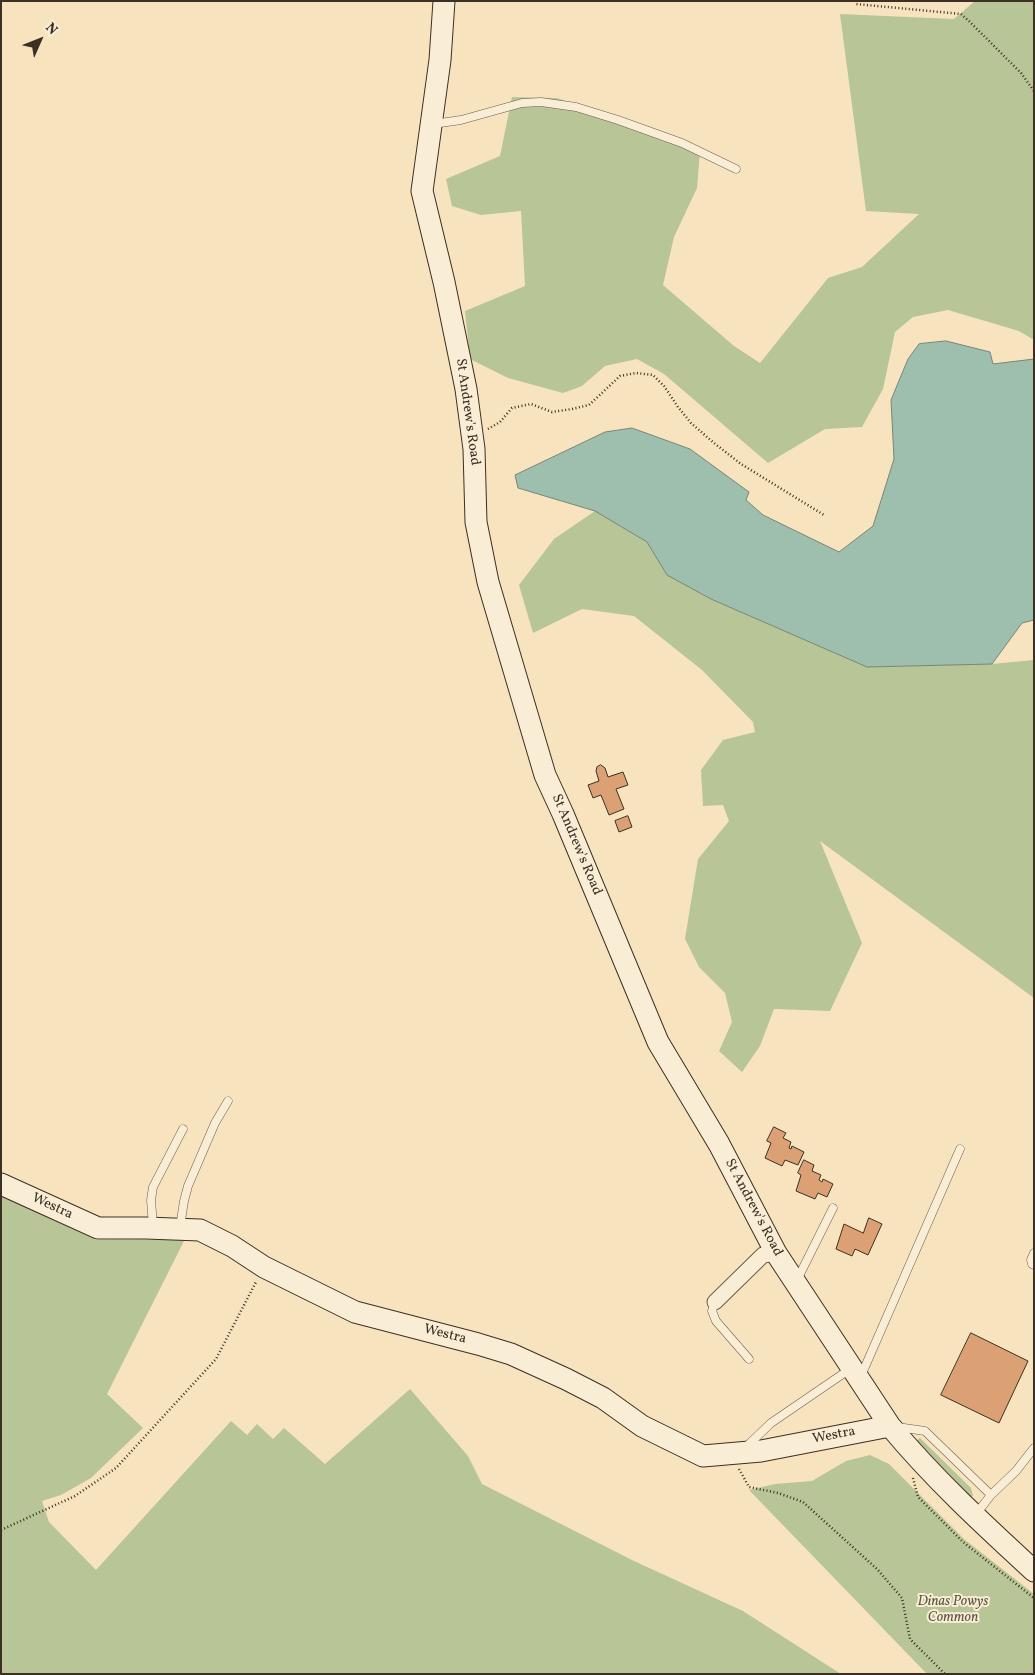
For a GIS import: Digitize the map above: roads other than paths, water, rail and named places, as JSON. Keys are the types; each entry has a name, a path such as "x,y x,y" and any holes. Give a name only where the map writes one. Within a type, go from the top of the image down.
{"street":[{"name":"St Andrew's Road","path":"444,1 440,60 422,191 444,282 466,389 474,449 476,522 488,582 544,775 563,814 658,1042 719,1144 776,1253 890,1426 974,1516 1034,1571"},
{"name":"Westra","path":"1,1184 98,1228 200,1230 232,1246 264,1266 355,1312 511,1354 566,1378 603,1398 642,1426 703,1456 734,1454 890,1426"},
{"path":"715,1302 763,1255 776,1253"}],"lane":[{"path":"431,125 461,120 522,103 541,102 568,106 618,120 682,143 736,170"},
{"path":"180,1229 188,1186 212,1130 228,1101"},
{"path":"153,1228 151,1200 153,1187 183,1129"},
{"path":"734,1454 771,1423 856,1374 960,1149"},
{"path":"796,1283 834,1208"},
{"path":"1034,1253 1031,1260 1034,1265"},
{"path":"715,1302 712,1311 716,1321 749,1359"},
{"path":"890,1426 925,1431 991,1495"},
{"path":"974,1516 991,1495 1016,1471 1034,1448"}],"park label":[{"name":"Dinas Powys Common","path":"953,1610"}]}
